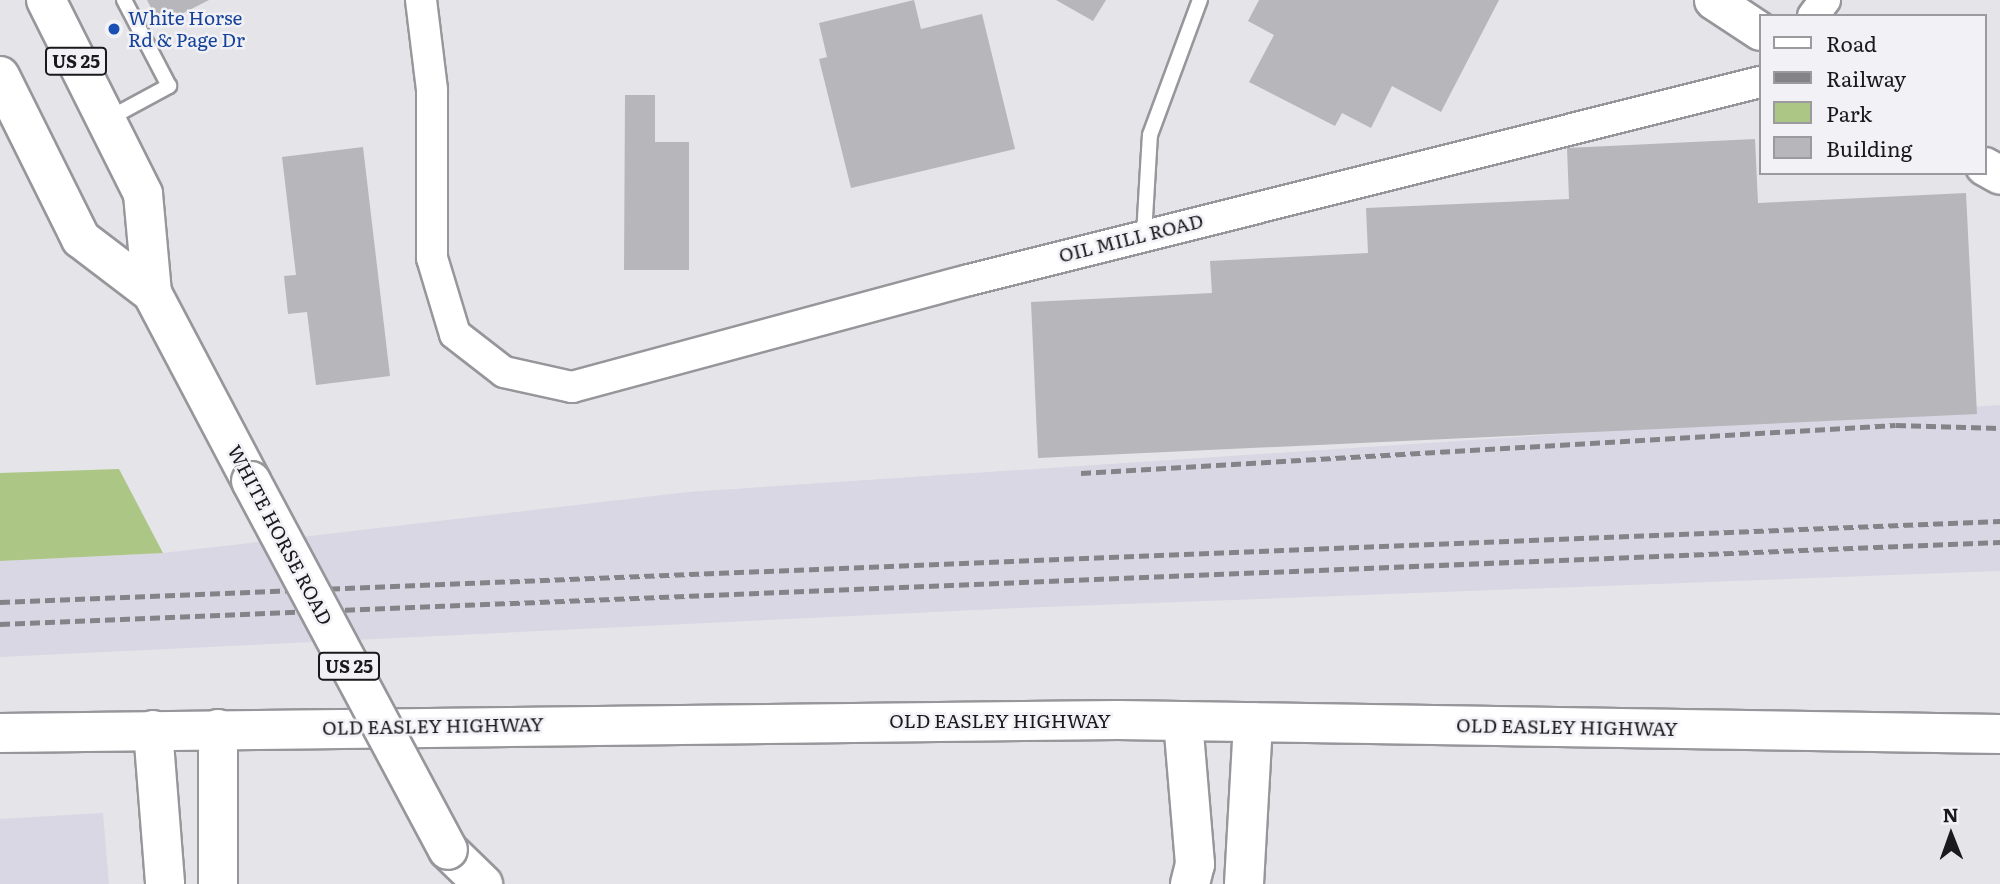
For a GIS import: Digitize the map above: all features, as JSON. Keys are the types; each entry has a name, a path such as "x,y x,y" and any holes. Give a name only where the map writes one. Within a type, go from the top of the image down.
{"main road":[{"name":"WHITE HORSE ROAD","path":"53,2 105,121 143,194 152,293 453,867 483,884"},
{"name":"WHITE HORSE ROAD","path":"0,76 81,239 152,293"},
{"name":"OLD EASLEY HIGHWAY","path":"0,733 1183,721 2000,734"},
{"path":"1183,721 1195,864 1189,884"},
{"path":"1244,884 1253,722"},
{"path":"218,729 218,884"},
{"path":"153,730 164,884"}],"street":[{"name":"OIL MILL ROAD","path":"421,0 432,90 432,258 455,334 504,372 572,387 1144,235 1758,82"},
{"path":"1713,0 1758,30"}],"lane":[{"path":"105,121 169,86 124,0"},
{"path":"1144,235 1150,135 1200,0"}],"shaded area":[{"path":"2000,405 2000,571 1017,608 0,657 0,561 163,553 688,492"},
{"path":"103,813 109,884 0,884 0,819"}],"green space":[{"path":"119,469 163,553 0,561 0,473"}],"building":[{"path":"147,0 209,0 160,25"},
{"path":"914,0 921,29 982,14 1015,149 851,188 819,59 827,57 819,23"},
{"path":"1056,0 1106,0 1093,21"},
{"path":"1259,0 1499,0 1441,112 1392,86 1371,128 1342,113 1335,126 1249,82 1274,35 1248,21"},
{"path":"625,95 655,95 655,142 689,142 689,270 624,270"},
{"path":"1755,139 1758,203 1966,193 1977,414 1038,458 1031,302 1212,293 1210,261 1368,253 1366,208 1569,199 1567,148"},
{"path":"363,147 390,376 316,385 307,312 288,314 284,276 296,275 282,157"}],"railway":[{"path":"1081,473 1896,425 2000,428"},
{"path":"0,602 2000,521"},
{"path":"0,624 2000,542"}],"place":[{"name":"White Horse Rd & Page Dr","path":"114,29"}]}
